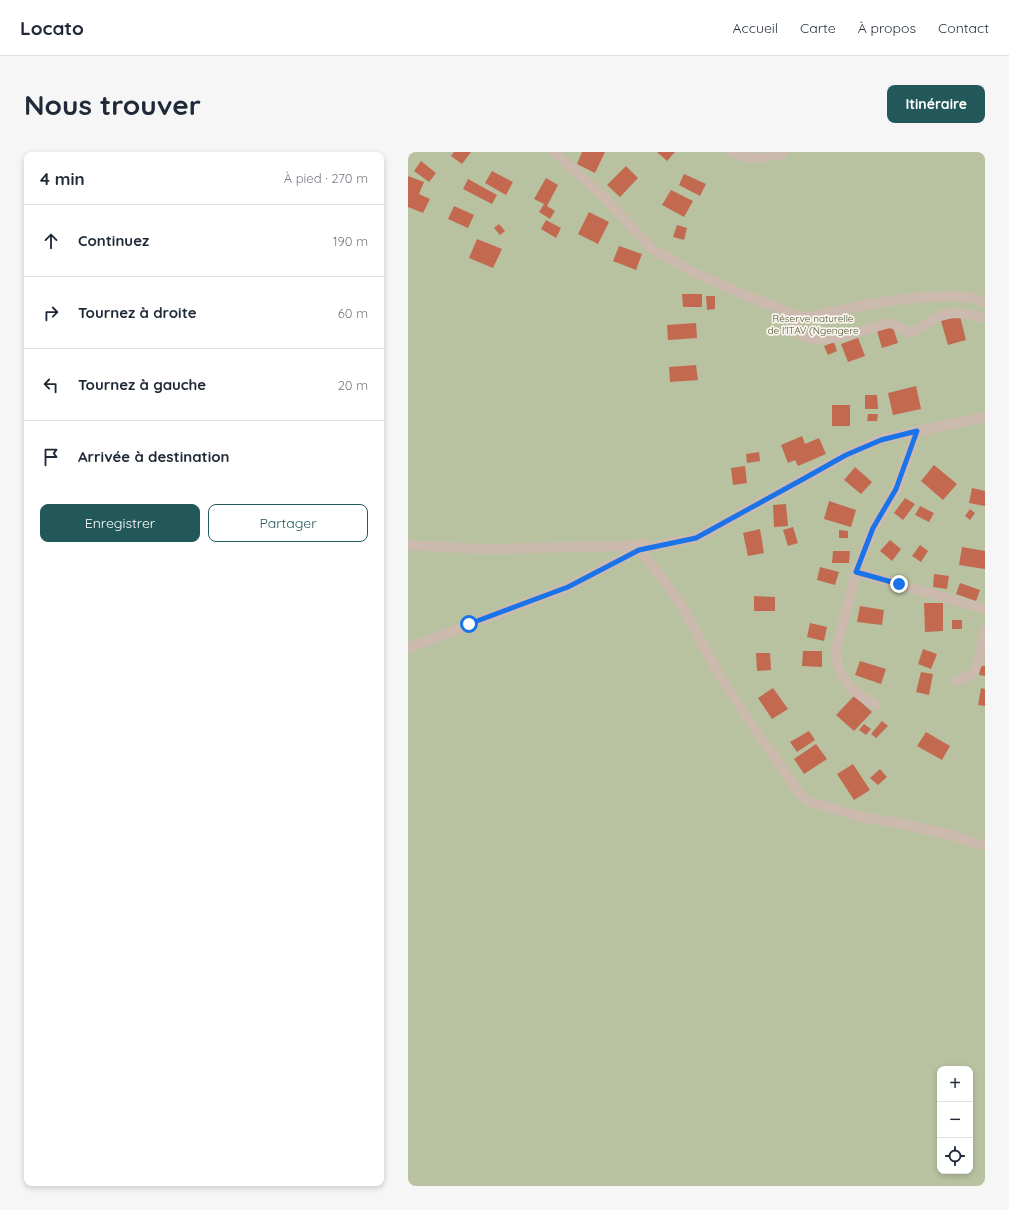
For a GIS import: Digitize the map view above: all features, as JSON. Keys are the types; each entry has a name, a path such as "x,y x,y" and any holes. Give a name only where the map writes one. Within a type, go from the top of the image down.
{"street":[{"path":"554,152 604,197 652,250 697,274 754,299 778,307 791,315 809,317 866,305 913,298 949,296 973,298 985,303"},
{"path":"732,152 746,158 758,158 780,154 783,152"},
{"path":"796,316 797,332 808,338 817,339 830,339 890,323 894,323 906,332 912,332 940,316 959,313 985,318"},
{"path":"408,648 568,587 639,550 696,538 846,455 881,440 985,417"},
{"path":"875,705 850,688 841,674 837,663 836,650 856,572 873,528 896,489 917,431"},
{"path":"408,544 482,549 625,546 696,538"},
{"path":"639,550 665,582 683,608 720,676 800,794 808,801 861,817 952,835 977,844 985,845"},
{"path":"856,572 985,609"},
{"path":"957,681 971,675 978,663 985,630"}],"green space":[{"name":"Réserve naturelle de l'ITAV (Ngengere","path":"408,152 985,152 985,1186 408,1186"}],"building":[{"path":"454,152 471,152 462,164 451,156"},
{"path":"582,152 605,152 595,173 577,164"},
{"path":"657,152 675,152 667,161"},
{"path":"421,161 436,173 429,182 414,171"},
{"path":"626,166 638,178 620,197 607,185"},
{"path":"492,171 513,182 506,195 485,183"},
{"path":"684,174 706,184 700,196 679,185"},
{"path":"408,176 424,182 419,194 430,199 423,213 408,207"},
{"path":"546,178 558,185 547,206 555,211 550,219 539,212 544,204 534,199"},
{"path":"468,179 497,195 492,204 463,189"},
{"path":"671,190 693,201 684,217 662,205"},
{"path":"454,206 474,215 468,228 448,219"},
{"path":"589,212 609,222 598,244 578,234"},
{"path":"546,220 561,228 556,238 541,229"},
{"path":"499,224 505,231 500,235 494,228"},
{"path":"677,225 687,228 684,240 673,237"},
{"path":"477,239 502,249 493,268 469,258"},
{"path":"619,246 642,254 636,270 613,261"},
{"path":"682,294 702,294 702,307 683,307"},
{"path":"706,296 715,296 715,309 707,310"},
{"path":"960,316 966,340 948,345 941,321"},
{"path":"696,323 697,338 668,340 667,325"},
{"path":"893,327 898,343 882,348 877,331"},
{"path":"858,338 865,356 848,362 841,344"},
{"path":"834,342 837,351 828,355 824,346"},
{"path":"696,365 698,380 670,382 669,367"},
{"path":"916,386 921,409 893,415 888,393"},
{"path":"865,395 877,395 878,409 865,409"},
{"path":"832,405 850,405 850,426 832,426"},
{"path":"868,414 878,414 877,421 867,421"},
{"path":"802,436 805,444 819,438 826,454 798,466 795,460 788,463 781,445"},
{"path":"759,452 760,461 747,463 746,454"},
{"path":"934,465 957,484 943,500 921,481"},
{"path":"745,466 747,483 733,485 731,468"},
{"path":"855,467 872,482 861,494 844,480"},
{"path":"972,488 985,491 985,506 969,503"},
{"path":"905,498 915,504 903,520 894,513"},
{"path":"829,501 856,510 851,527 824,519"},
{"path":"786,504 788,526 774,527 773,505"},
{"path":"920,506 934,513 929,522 915,515"},
{"path":"970,509 975,513 970,520 965,516"},
{"path":"793,527 798,543 788,546 783,530"},
{"path":"760,529 764,553 748,556 743,533"},
{"path":"839,530 848,531 848,538 839,538"},
{"path":"890,540 901,549 892,561 880,551"},
{"path":"920,545 928,551 921,562 912,556"},
{"path":"962,547 985,551 985,569 959,565"},
{"path":"833,551 850,551 849,563 832,563"},
{"path":"820,567 839,572 835,585 817,580"},
{"path":"934,574 949,576 947,589 933,587"},
{"path":"960,583 980,590 976,601 956,594"},
{"path":"754,596 775,597 775,611 754,611"},
{"path":"924,603 943,603 943,631 925,632"},
{"path":"860,606 884,610 882,625 857,622"},
{"path":"952,620 962,620 962,629 952,629"},
{"path":"810,623 827,627 824,641 807,637"},
{"path":"923,649 937,654 931,669 918,664"},
{"path":"803,651 822,651 822,667 802,666"},
{"path":"756,653 770,653 771,670 757,671"},
{"path":"860,661 886,669 881,684 855,675"},
{"path":"981,666 985,666 985,676 979,675"},
{"path":"921,672 933,674 929,695 916,692"},
{"path":"773,688 788,709 772,719 758,698"},
{"path":"981,688 985,689 985,706 978,705"},
{"path":"854,696 872,712 854,731 836,715"},
{"path":"882,721 888,726 876,738 871,734"},
{"path":"864,724 871,729 866,735 859,730"},
{"path":"809,731 815,740 797,752 790,742"},
{"path":"926,732 950,746 942,760 917,746"},
{"path":"816,744 827,759 804,774 794,759"},
{"path":"853,764 870,790 854,800 837,774"},
{"path":"880,769 887,777 878,785 870,778"}],"route":[{"path":"469,624 568,587 639,550 696,538 846,455 881,440 917,431 896,489 873,528 856,572 899,584"}]}
